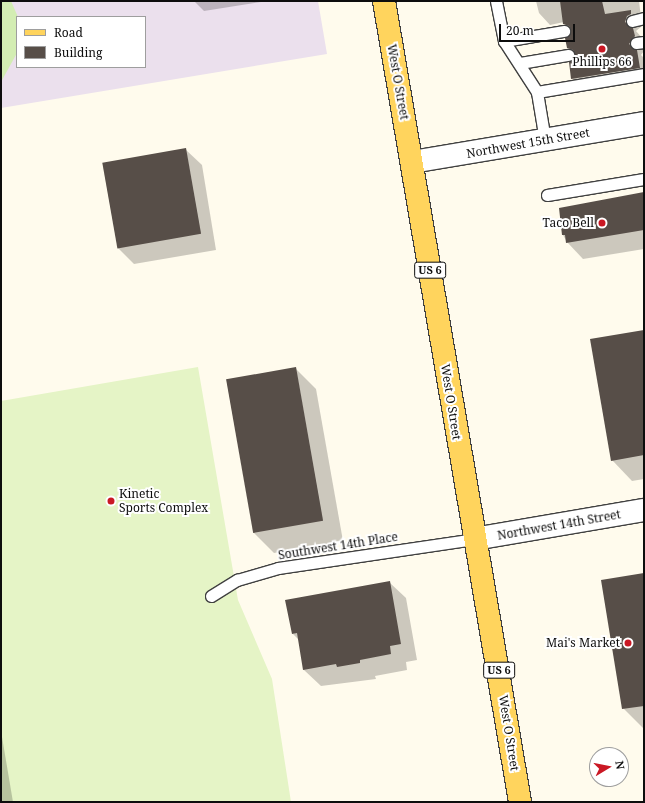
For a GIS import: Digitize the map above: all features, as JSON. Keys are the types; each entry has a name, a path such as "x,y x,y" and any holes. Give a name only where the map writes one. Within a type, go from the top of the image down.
{"main road":[{"name":"West O Street","path":"384,1 474,539 502,689 520,802"}],"street":[{"name":"Northwest 15th Street","path":"412,162 644,123"},
{"name":"Northwest 14th Street","path":"474,539 644,510"}],"lane":[{"path":"496,1 504,41 520,63 537,92 545,140"},
{"path":"632,21 644,18"},
{"path":"504,41 564,31"},
{"path":"520,63 568,55"},
{"path":"537,92 644,74"},
{"path":"547,195 644,179"},
{"name":"Southwest 14th Place","path":"211,596 237,580 278,568 474,539"}],"shaded area":[{"path":"1,1 318,1 327,54 1,108"}],"green space":[{"path":"1,1 11,1 18,16 16,16 16,55 1,82"},
{"name":"Kinetic Sports Complex","path":"198,367 238,600 272,679 291,802 1,802 1,401"}],"building":[{"name":"Phillips 66","path":"560,1 602,1 605,14 631,10 631,14 627,16 625,22 633,28 635,36 629,44 637,50 640,68 571,79 569,62 575,54 573,50 567,48 565,38 571,30 569,26 563,24"},
{"path":"186,148 201,234 117,248 102,163"},
{"name":"Taco Bell","path":"644,192 644,230 566,243 565,235 562,235 559,208"},
{"path":"644,330 644,455 611,461 590,339"},
{"path":"296,367 323,521 253,533 226,379"},
{"name":"Mai's Market","path":"644,573 644,706 622,709 601,580"},
{"path":"390,581 401,644 390,646 391,654 360,660 360,663 337,667 336,664 303,670 297,633 292,634 285,600"}],"place":[{"name":"Phillips 66","path":"602,49"},
{"name":"Taco Bell","path":"602,223"},
{"name":"Kinetic Sports Complex","path":"111,501"},
{"name":"Mai's Market","path":"628,643"}]}
